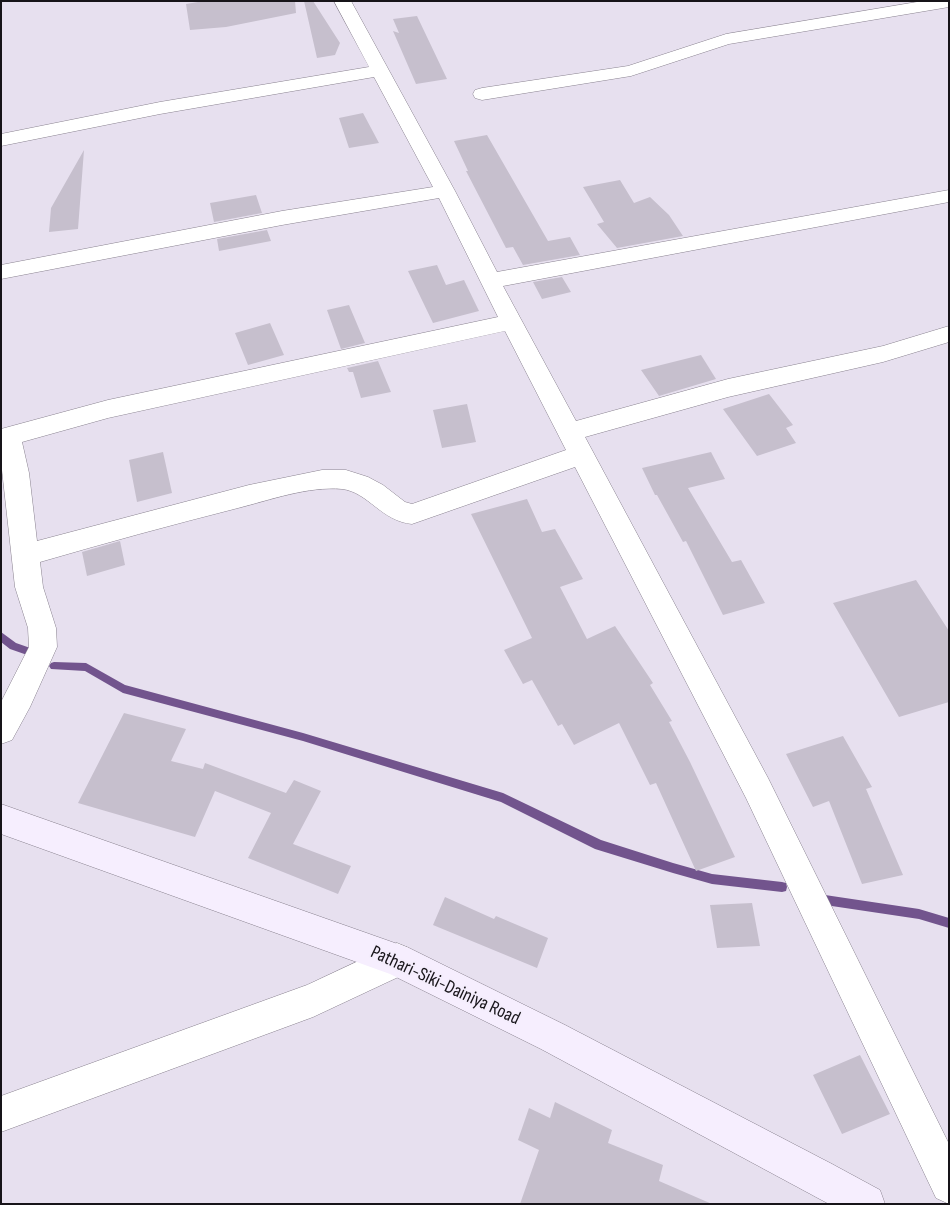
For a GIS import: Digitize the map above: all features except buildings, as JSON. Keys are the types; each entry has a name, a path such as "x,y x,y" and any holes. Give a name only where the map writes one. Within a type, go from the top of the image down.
{"main road":[{"name":"Pathari-Siki-Dainiya Road","path":"1,818 397,960 553,1038 820,1177 866,1204"}],"street":[{"path":"342,1 445,191 490,281 757,788 949,1185"},
{"path":"482,94 631,71 726,39 949,2"},
{"path":"1,140 160,108 380,71"},
{"path":"1,272 282,218 445,191"},
{"path":"490,281 949,196"},
{"path":"1,730 20,698 42,647 42,628 29,588 16,473 5,437 108,409 512,322"},
{"path":"569,432 728,388 882,354 949,334"},
{"path":"25,555 167,515 276,489 323,481 342,479 358,484 372,490 402,514 412,514 582,455"},
{"path":"1,1114 313,1000 397,960"}],"waterway":[{"path":"1,636 13,646 33,653"},
{"path":"54,666 86,667 123,689 303,737 503,798 599,845 673,868 712,879 782,887"},
{"path":"825,900 919,914 949,923"}]}
